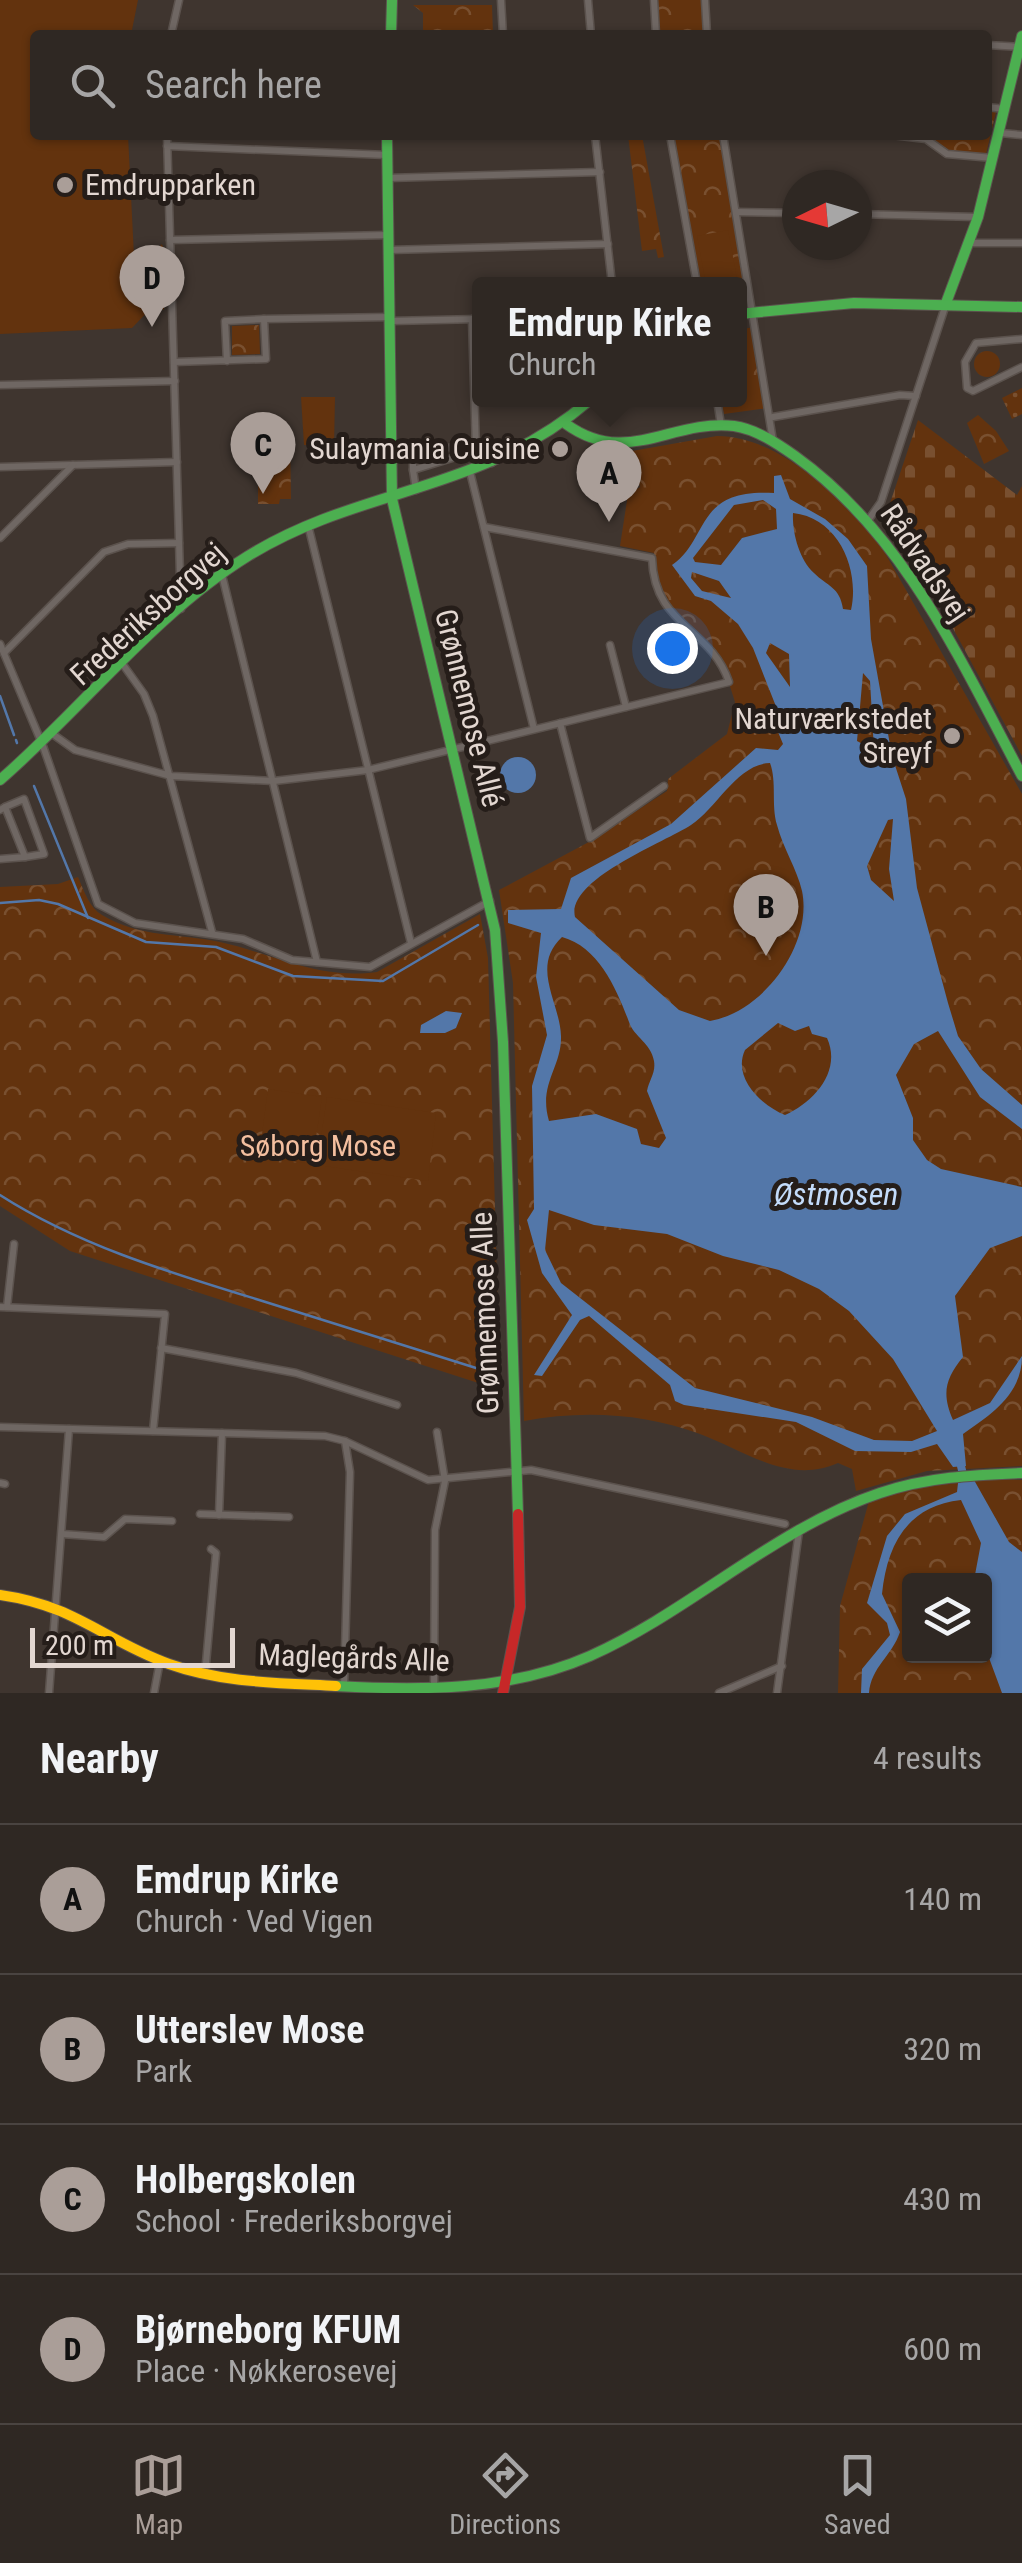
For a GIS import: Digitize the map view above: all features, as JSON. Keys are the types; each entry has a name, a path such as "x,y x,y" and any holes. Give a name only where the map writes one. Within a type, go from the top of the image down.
{"street":[{"path":"172,30 180,0"},
{"path":"391,30 392,0"},
{"path":"501,0 503,30"},
{"path":"588,0 591,30"},
{"path":"654,0 656,30"},
{"path":"705,0 707,30"},
{"path":"869,519 881,502 946,303 970,243 1001,132 1021,43 992,45"},
{"path":"992,109 1006,110"},
{"path":"1001,132 1022,135"},
{"path":"167,140 181,610"},
{"name":"Grønnemose Allé","path":"387,140 392,499 495,930"},
{"path":"597,140 611,277"},
{"path":"671,140 696,277"},
{"path":"724,140 747,277"},
{"path":"928,140 946,154 994,158"},
{"path":"167,146 387,155"},
{"path":"387,178 600,172"},
{"path":"736,212 782,213"},
{"path":"872,214 978,217"},
{"path":"170,240 388,235"},
{"path":"970,243 1022,242"},
{"path":"388,250 608,244"},
{"path":"747,279 774,442"},
{"path":"747,312 946,303 1022,307"},
{"path":"174,362 266,360 264,319"},
{"path":"227,360 225,321 472,319"},
{"path":"1022,339 976,343 965,362 967,388 973,392 1022,367"},
{"path":"0,385 175,381"},
{"path":"772,417 900,394 916,396"},
{"path":"476,407 476,450"},
{"name":"Frederiksborgvej","path":"0,780 54,736 181,610 222,575 274,542 492,462 566,424 583,407"},
{"path":"718,407 722,426"},
{"name":"Rådvadsvej","path":"566,424 586,441 609,446 722,426 745,429 774,442 838,486 869,519 924,599 1022,776"},
{"path":"416,490 413,458 460,445 476,450 492,462"},
{"path":"0,466 177,462"},
{"path":"0,538 74,464"},
{"path":"470,470 534,730"},
{"path":"54,736 75,750 171,776 274,781 368,770 730,682 714,651 678,623 661,602 652,558 484,527"},
{"path":"308,530 412,943"},
{"path":"4,653 104,552 128,544 180,543"},
{"path":"222,575 317,963"},
{"path":"0,644 43,746 98,904 135,922 243,938 292,960 370,966 490,900"},
{"path":"610,645 626,707"},
{"path":"124,666 146,698 212,932"},
{"path":"560,723 590,838 664,786"},
{"name":"Frederiksborgvej","path":"0,769 23,761"},
{"path":"0,859 25,857 44,854 24,799 2,808 25,857"},
{"name":"Grønnemose Alle","path":"495,930 503,1042 514,1469 522,1580 505,1687"},
{"path":"14,1244 3,1307 165,1314 153,1431"},
{"path":"162,1348 296,1373 397,1405"},
{"path":"0,1427 345,1441 414,1477 445,1481 514,1469 784,1524"},
{"path":"48,1693 69,1429"},
{"path":"434,1690 435,1530 445,1481 437,1432"},
{"path":"219,1515 222,1434"},
{"path":"344,1687 350,1472 345,1441"},
{"name":"Maglegårds Alle","path":"0,1594 56,1606 160,1661 205,1674 344,1687 505,1687 614,1644 799,1530 857,1499 898,1484 949,1474 1022,1472"},
{"path":"200,1514 288,1517"},
{"path":"62,1534 107,1536 121,1520 172,1520"},
{"path":"777,1693 799,1530"},
{"path":"205,1674 216,1553 211,1549"},
{"path":"154,1693 160,1661"},
{"path":"719,1693 782,1666"},
{"path":"251,1693 252,1680"}],"green space":[{"name":"Emdrupparken","path":"0,0 138,0 132,30 30,30 30,140 128,140 134,256 155,268 155,304 132,328 0,334"},
{"path":"658,0 702,0 703,30 660,30"},
{"path":"413,5 492,5 493,30 423,30 423,13"},
{"path":"629,140 643,140 664,257 658,258 656,249 642,251"},
{"path":"674,140 720,140 743,277 699,277"},
{"path":"934,140 989,140 986,154 947,151"},
{"path":"728,230 737,277 705,277 697,236"},
{"path":"161,244 164,310 155,304 155,268"},
{"path":"259,325 260,354 232,355 232,326"},
{"path":"753,327 768,408 724,414 722,407 747,407 747,328"},
{"path":"987,351 996,355 1000,364 996,373 987,377 978,373 974,364 978,355"},
{"path":"1022,388 1022,414 1012,419 1002,398"},
{"path":"301,397 335,397 334,446 304,445"},
{"path":"978,415 996,431 1009,451 984,464 967,423"},
{"path":"918,420 1017,495 1022,486 1022,756 936,597 939,590 885,518"},
{"path":"717,436 741,439 787,459 828,491 881,546 1022,794 1022,1466 927,1471 856,1491 852,1469 838,1463 820,1469 784,1468 700,1434 657,1422 590,1415 524,1421 513,983 499,890 587,843 667,791 668,779 727,734 735,702 721,658 666,604 655,574 654,553 620,546 628,494 640,487 632,451"},
{"path":"266,437 290,437 291,499 280,499 279,504 258,504 258,470 265,469"},
{"name":"Søborg Mose","path":"78,877 94,908 131,928 220,942 297,965 356,974 377,972 480,914 488,958 500,1390 70,1251 0,1206 0,887 58,884"},
{"path":"268,1089 322,1097 312,1164 259,1157"},
{"path":"327,1097 436,1113 428,1181 317,1165"},
{"path":"993,1479 1022,1480 1022,1693 838,1693 840,1606 869,1501 912,1488"}],"water":[{"name":"Østmosen","path":"781,475 790,499 825,519 848,539 867,566 871,639 892,756 906,799 917,888 948,1003 958,1036 981,1069 1022,1105 1022,1129 980,1097 938,1031 914,1044 896,1075 913,1118 913,1140 927,1160 941,1169 1022,1187 1022,1236 990,1248 955,1296 963,1357 947,1386 953,1420 990,1403 1022,1356 1011,1392 994,1411 963,1434 966,1466 953,1467 937,1444 911,1452 855,1451 796,1422 684,1405 675,1401 670,1385 589,1316 580,1320 542,1376 534,1375 572,1315 542,1273 527,1220 534,1209 532,1086 547,1035 536,977 541,933 508,923 508,910 561,909 571,878 671,824 756,748 778,750 783,744 776,727 777,709 753,648 738,624 711,601 695,596 672,565 717,507 730,498 774,493 774,476","holes":["763,500 776,509 777,529 742,538 721,565 695,562 693,558 734,505","793,513 809,517 834,535 849,563 851,610 843,609 836,591 809,567 800,553","692,572 719,581 731,598 702,591 691,578","770,643 789,654 790,687 766,653","863,673 870,681 874,750 857,741","770,763 775,817 802,891 800,933 780,973 765,990 730,1015 710,1021 679,1010 575,917 576,903 600,876 691,825 747,771","893,819 889,869 894,901 871,880 867,866 888,820","562,937 586,950 605,971 631,1027 654,1061 647,1091 666,1138 659,1148 641,1144 637,1129 596,1114 549,1121 546,1096 561,1036 549,985 548,960","778,1023 795,1031 809,1026 812,1034 827,1038 831,1050 828,1073 815,1094 785,1115 759,1098 743,1071 745,1050","549,1210 594,1225 667,1234 723,1256 779,1270 819,1289 849,1311 893,1359 937,1431 912,1441 874,1440 812,1417 695,1388 561,1283 545,1250"]},
{"path":"518,757 531,762 536,775 531,788 518,793 505,788 500,775 505,762"},
{"path":"446,1011 462,1013 456,1028 445,1033 420,1033 421,1025"},
{"path":"974,1480 1009,1542 1022,1552 1022,1693 1002,1693 991,1663 992,1573 975,1573 981,1543 961,1500 927,1510 914,1519 895,1544 882,1594 900,1632 874,1676 869,1693 861,1693 862,1669 890,1635 887,1623 867,1603 887,1536 905,1514 957,1492 958,1483"}],"waterway":[{"path":"0,696 14,735"},
{"path":"34,786 88,918"},
{"path":"0,903 39,900 58,904 146,942 216,947 293,976 383,981 478,925"},
{"path":"0,1195 61,1229 124,1256 492,1373"},
{"path":"961,1466 965,1483"}],"traffic: fast":[{"path":"391,30 392,0"},
{"path":"946,303 978,217 1022,36"},
{"path":"387,140 392,499 495,930 503,1042 518,1514"},
{"path":"747,313 854,303 1022,307"},
{"path":"0,780 150,634 213,580 248,556 334,515 506,454 549,431 581,407"},
{"path":"566,424 609,442 734,426 758,434 795,456 834,488 899,561 952,645 1022,776"},
{"path":"336,1686 465,1686 560,1668 627,1638 769,1548 842,1508 915,1483 1022,1473"}],"traffic: slow":[{"path":"0,1595 50,1607 146,1655 189,1670 252,1681 336,1686"}],"traffic: jam":[{"path":"503,1693 520,1607 518,1514"}],"place":[{"name":"Emdrupparken","path":"65,185"},
{"name":"Bjørneborg KFUM","path":"152,327"},
{"name":"Sulaymania Cuisine","path":"560,449"},
{"name":"Holbergskolen","path":"263,494"},
{"name":"Emdrup Kirke","path":"609,522"},
{"name":"Naturværkstedet Streyf","path":"952,736"},
{"name":"Utterslev Mose","path":"766,956"}]}
